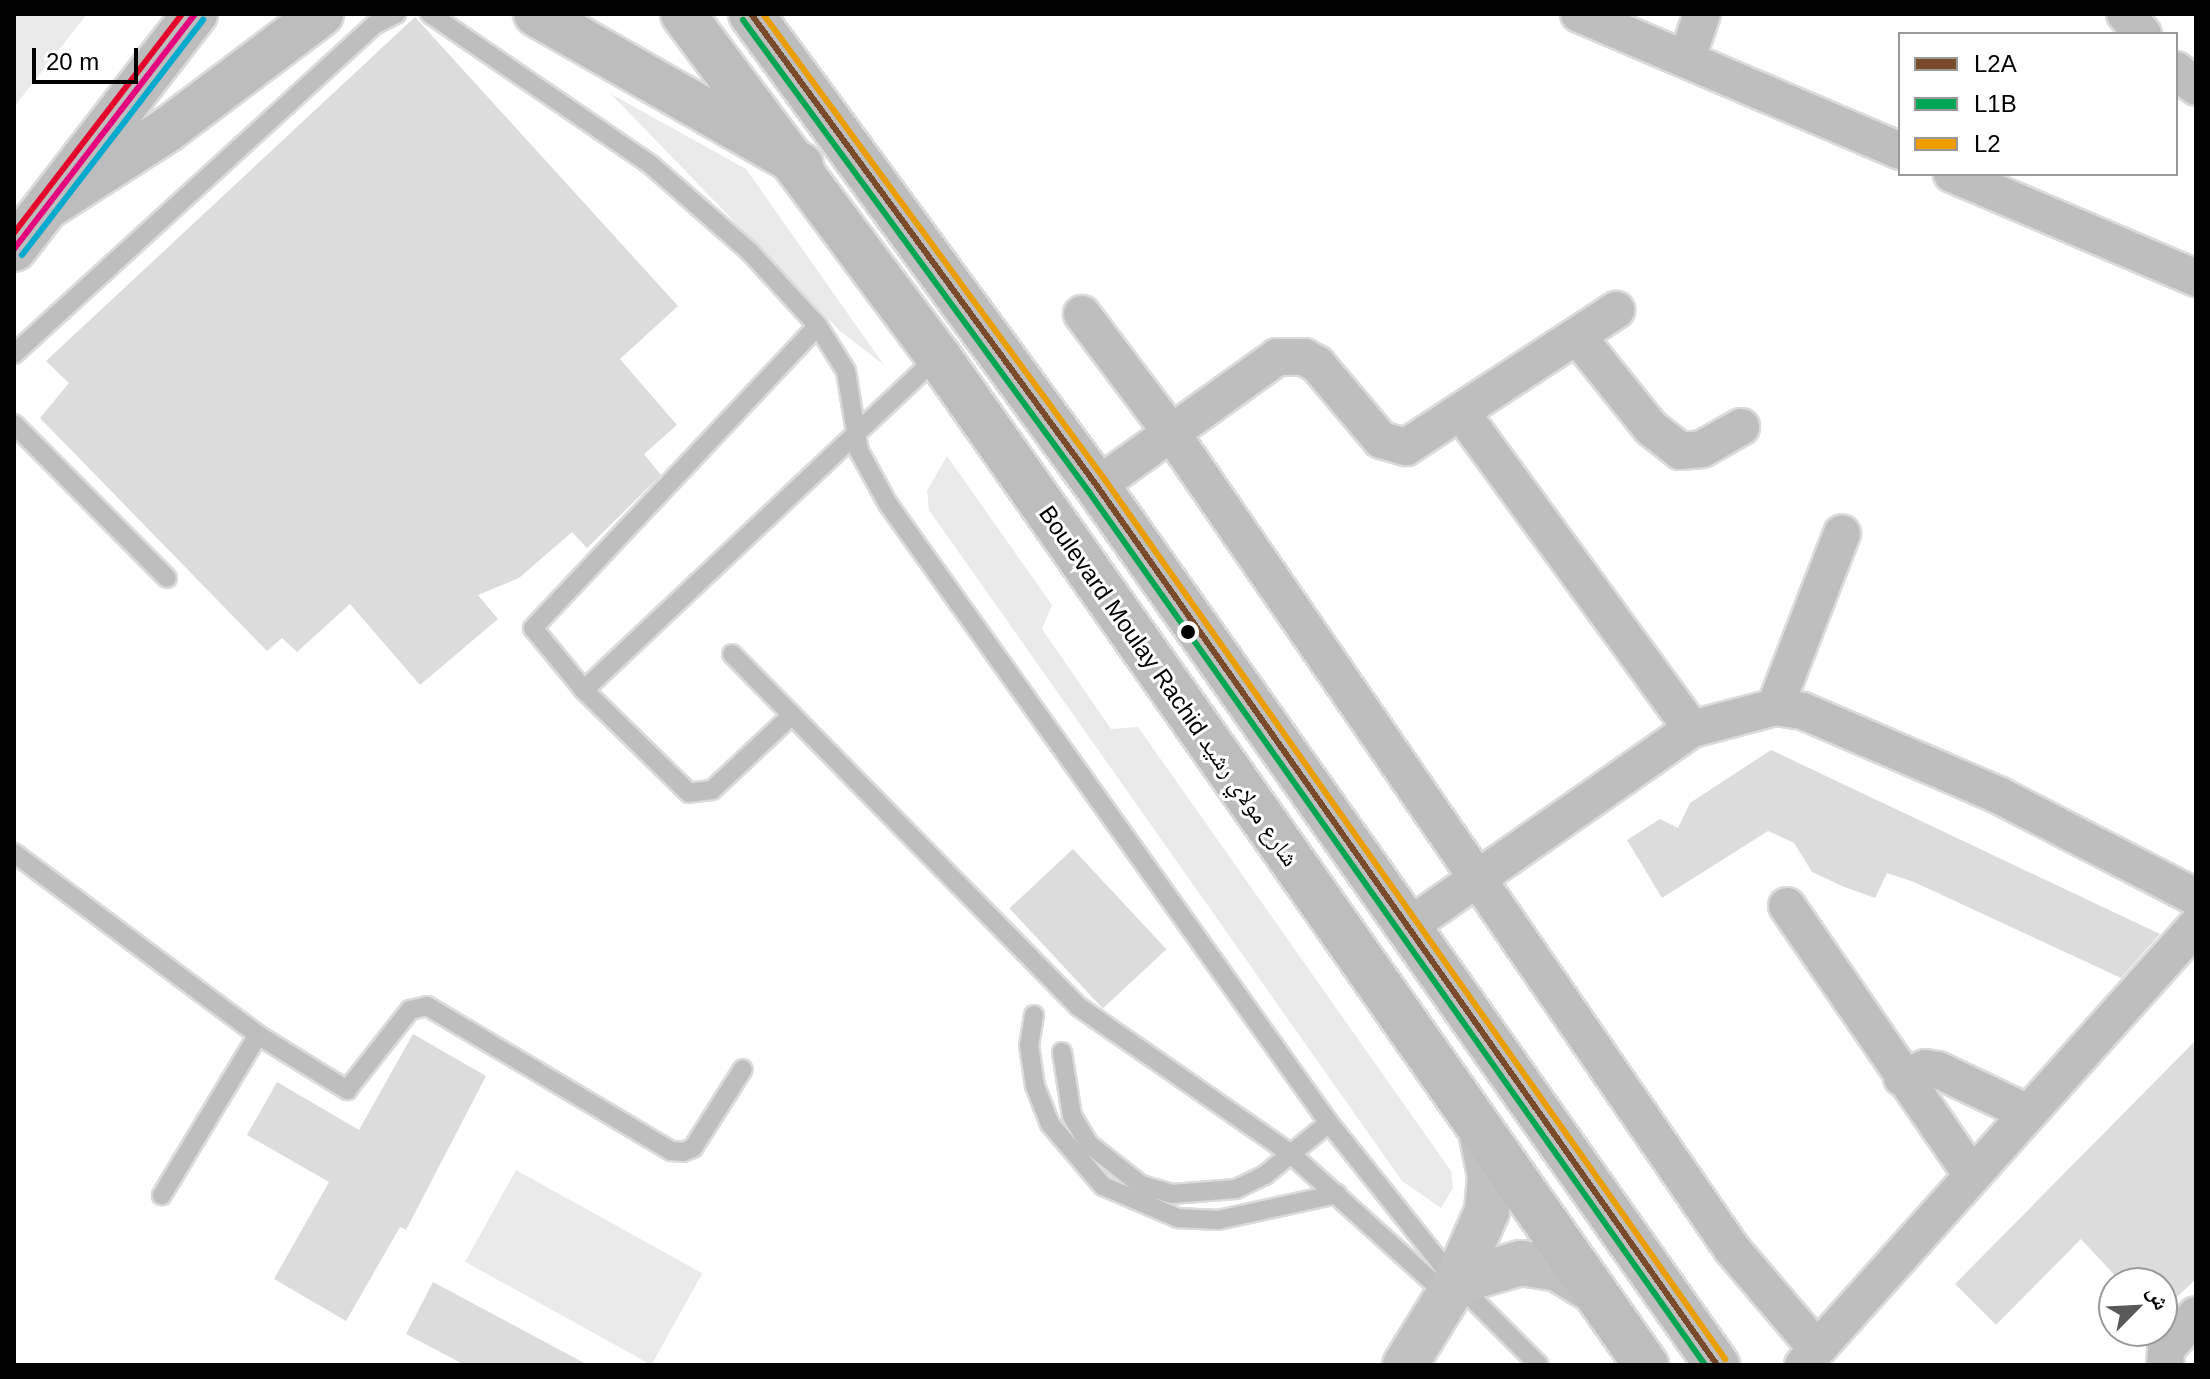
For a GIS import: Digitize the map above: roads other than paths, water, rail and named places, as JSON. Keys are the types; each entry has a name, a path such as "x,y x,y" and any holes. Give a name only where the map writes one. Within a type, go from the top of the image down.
{"main road":[{"path":"47,207 167,130 321,14"},
{"path":"536,14 801,165"},
{"name":"Boulevard Moulay Rachid شارع مولاي رشيد","path":"683,14 801,165 938,356 1646,1365"},
{"path":"751,14 1097,486 1405,929 1717,1365"},
{"path":"14,249 184,23"}],"street":[{"path":"1579,14 1898,150"},
{"path":"1687,58 1702,14"},
{"path":"2125,14 2141,32"},
{"path":"2178,72 2196,87"},
{"path":"1957,176 2196,278"},
{"path":"1097,486 1263,365 1290,355 1317,364 1389,446 1413,445 1463,415 1616,310"},
{"path":"1082,314 1170,431 1732,1249 1810,1357 2026,1112 2196,926"},
{"path":"1577,336 1651,428 1680,451 1702,449 1741,427"},
{"path":"1463,415 1692,729"},
{"path":"1775,707 1842,533"},
{"path":"1405,929 1692,729 1775,707 1803,711 2000,796 2196,897"},
{"path":"1787,906 1902,1078 1971,1174"},
{"path":"1902,1078 1925,1068 1938,1070 2026,1112"},
{"path":"1405,1365 1452,1288 1487,1211 1490,1176 1481,1131"},
{"path":"1452,1288 1521,1263 1558,1269 1594,1291"},
{"path":"2165,1365 2166,1349 2196,1315"}],"lane":[{"path":"14,354 374,25 396,14"},
{"path":"430,14 651,165 750,252 818,326 846,371 866,470 888,504 1329,1123 1452,1288"},
{"path":"792,715 712,790 689,793 584,690 535,635 534,621 818,326"},
{"path":"584,690 938,356"},
{"path":"14,424 167,578"},
{"path":"732,654 1079,1007 1291,1154 1539,1365"},
{"path":"14,853 258,1035 347,1090 410,1010 427,1006 671,1151 683,1152 693,1148 743,1069"},
{"path":"1034,1015 1029,1045 1050,1124 1103,1186 1178,1218 1218,1220 1337,1194"},
{"path":"162,1195 258,1035"},
{"path":"1062,1052 1072,1116 1112,1167 1141,1185 1204,1196 1246,1184 1291,1154 1329,1123"}]}
